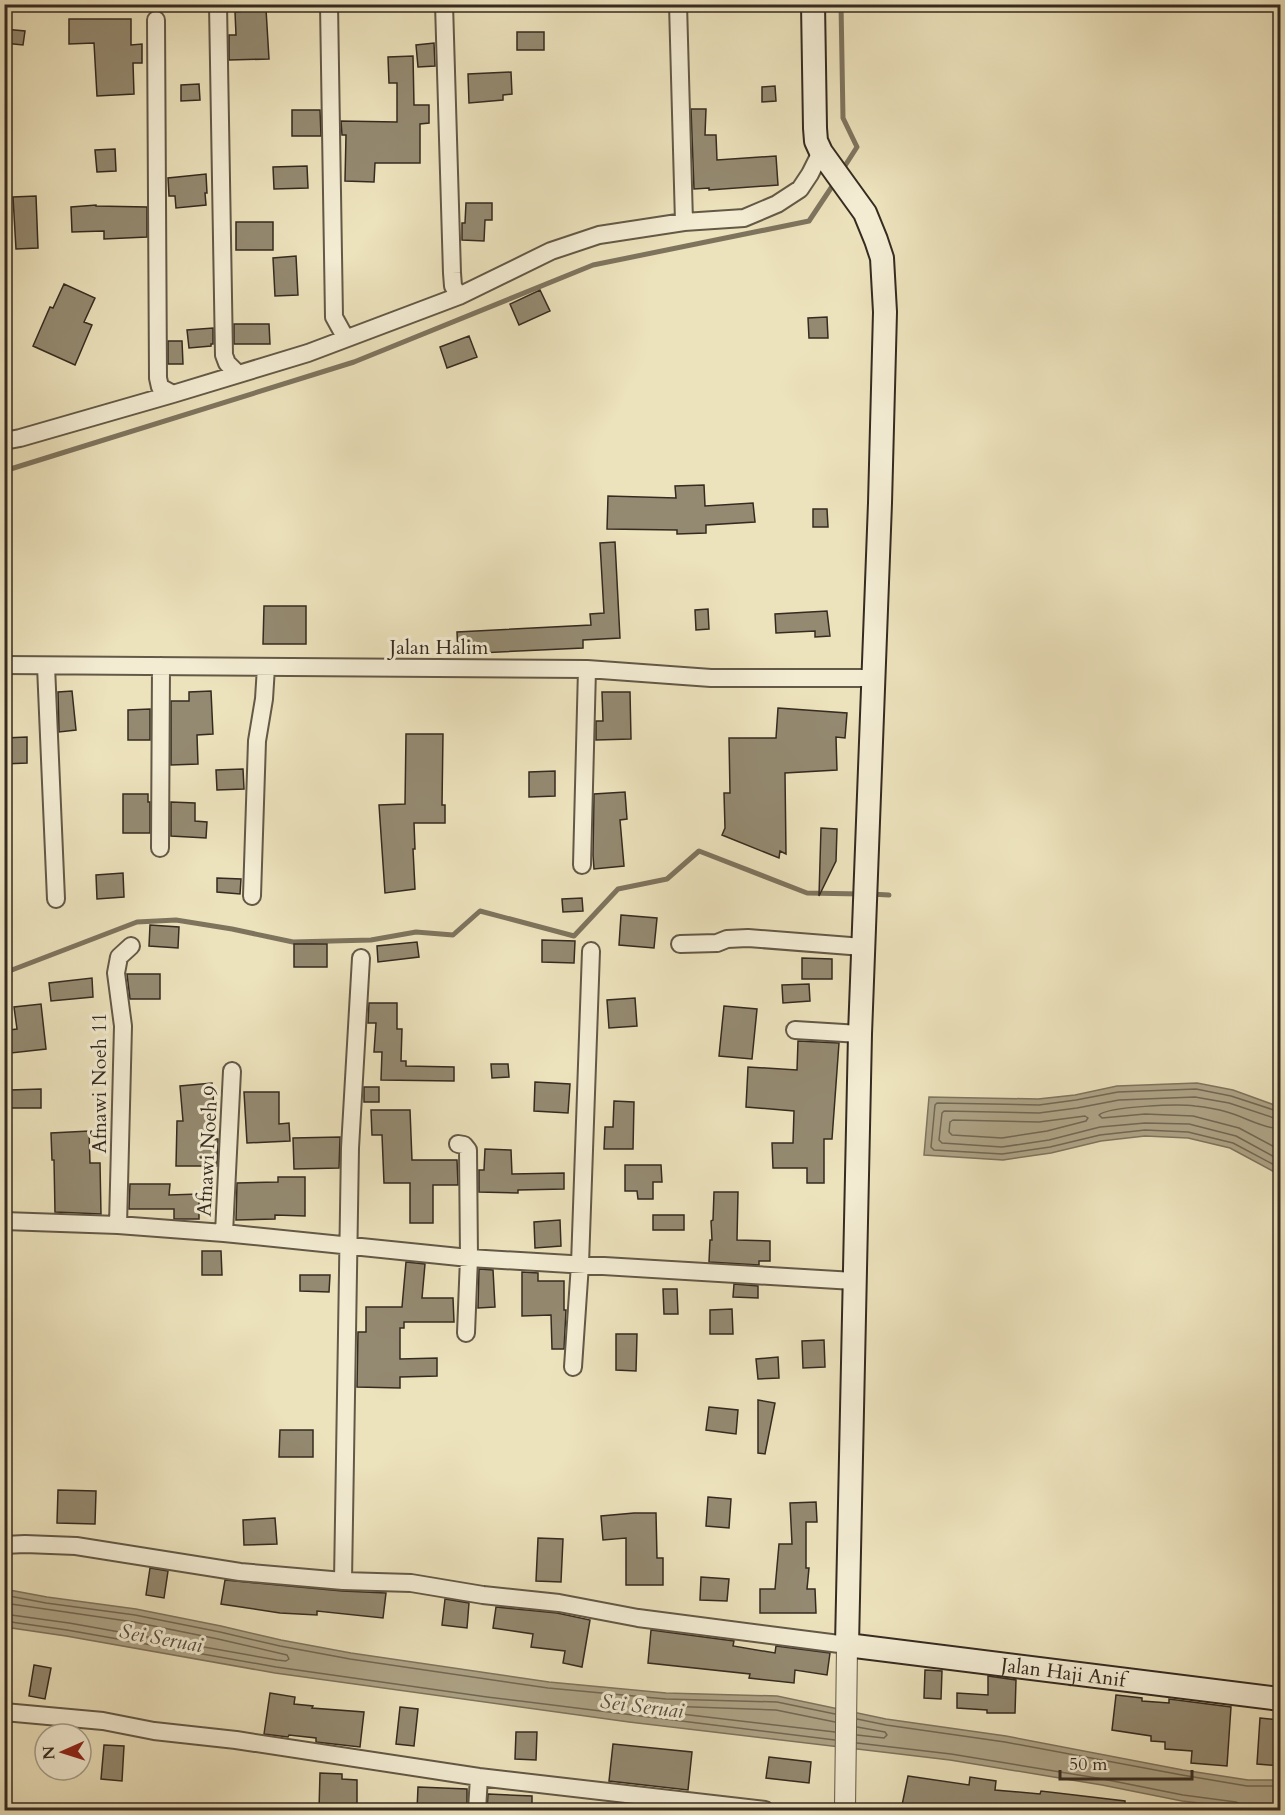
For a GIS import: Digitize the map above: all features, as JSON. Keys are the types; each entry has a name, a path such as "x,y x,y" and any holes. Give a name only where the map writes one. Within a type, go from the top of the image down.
{"main road":[{"path":"813,4 816,141 865,213 876,240 882,258 885,312 860,1034 846,1645"},
{"name":"Jalan Haji Anif","path":"846,1645 1281,1699"}],"street":[{"path":"218,4 224,355 226,363 238,374"},
{"path":"330,4 334,317 345,338"},
{"path":"444,4 452,273 453,286 459,296"},
{"path":"678,4 684,222"},
{"path":"156,20 158,378 160,387 173,394"},
{"path":"4,441 173,394 308,353 459,296 551,251 599,235 684,222 744,218 777,204 800,189 825,157"},
{"name":"Jalan Halim","path":"4,665 587,669 711,678 873,678"},
{"path":"46,666 56,898"},
{"path":"160,848 161,666"},
{"path":"252,896 257,741 264,699 266,667"},
{"path":"582,865 587,669"},
{"path":"680,944 717,943 727,939 748,938 863,947"},
{"name":"Afnawi Noeh 11","path":"118,1225 123,1026 117,973 119,957 131,946"},
{"path":"573,1367 580,1264 591,951"},
{"path":"344,1581 347,1246 361,958"},
{"path":"795,1030 860,1034"},
{"name":"Afnawi Noeh 9","path":"224,1233 232,1071"},
{"path":"458,1144 464,1145 468,1150 469,1258 466,1333"},
{"path":"4,1221 118,1225 224,1233 469,1258 854,1281"},
{"path":"4,1545 76,1546 240,1572 344,1581 411,1583 483,1595 559,1603 638,1618 846,1645 845,1810"},
{"path":"4,1712 104,1721 154,1731 236,1740 479,1777 765,1810"},
{"path":"477,1810 479,1777"}],"water":[{"path":"1197,1083 1233,1090 1280,1107 1280,1175 1230,1148 1188,1138 1145,1136 1101,1141 1051,1153 1003,1160 924,1155 929,1097 1038,1099 1075,1095 1117,1086"},
{"name":"Sei Seruai","path":"4,1589 136,1609 351,1653 549,1682 666,1693 777,1696 886,1719 1006,1736 1183,1770 1248,1780 1280,1780 1280,1810 1182,1801 1102,1785 950,1760 629,1722 275,1673 5,1627"}],"building":[{"path":"266,9 269,59 229,60 229,35 236,35 235,12"},
{"path":"69,19 131,19 131,45 142,44 142,63 133,63 134,94 97,96 94,43 69,44"},
{"path":"4,29 25,31 23,45 4,43"},
{"path":"517,32 544,32 544,50 517,50"},
{"path":"434,43 435,66 418,67 416,45"},
{"path":"413,56 414,105 429,105 429,123 420,124 420,163 375,163 374,182 345,181 346,135 342,135 341,121 397,122 397,83 389,83 388,57"},
{"path":"511,72 512,94 503,95 503,100 469,103 468,74"},
{"path":"199,84 200,100 181,101 181,85"},
{"path":"775,86 776,101 762,102 762,87"},
{"path":"691,109 706,109 705,135 716,135 717,160 776,156 778,185 694,189"},
{"path":"292,110 320,110 321,136 292,136"},
{"path":"115,149 116,171 97,172 95,150"},
{"path":"307,166 308,188 274,189 273,167"},
{"path":"206,174 206,205 176,208 175,196 169,196 168,178"},
{"path":"36,196 38,248 16,249 13,197"},
{"path":"466,203 492,203 492,220 485,220 484,241 462,240 462,223 465,223"},
{"path":"96,205 147,207 147,237 104,239 104,231 72,232 71,207"},
{"path":"236,222 273,222 273,250 236,250"},
{"path":"296,256 298,295 275,296 273,258"},
{"path":"64,284 95,298 84,322 92,325 75,365 33,346 50,307 53,308"},
{"path":"540,290 550,311 519,325 510,304"},
{"path":"827,317 828,338 809,338 808,318"},
{"path":"234,324 269,324 270,344 234,344"},
{"path":"213,328 211,346 189,348 187,330"},
{"path":"469,336 477,357 447,368 440,347"},
{"path":"168,341 182,341 183,364 168,364"},
{"path":"704,485 705,506 753,503 755,522 706,525 706,533 677,534 677,530 607,529 608,496 676,498 675,486"},
{"path":"813,509 827,509 828,527 813,527"},
{"path":"615,542 620,638 583,640 583,648 458,654 457,632 591,625 590,614 604,613 600,543"},
{"path":"264,606 306,606 306,644 263,644"},
{"path":"708,609 709,629 696,630 695,610"},
{"path":"827,611 830,636 815,637 815,631 776,633 775,614"},
{"path":"72,691 76,730 59,732 58,692"},
{"path":"211,691 213,734 197,735 198,764 171,765 171,701 189,701 189,692"},
{"path":"602,692 630,692 631,739 596,740 596,721 603,721"},
{"path":"778,708 847,713 845,738 836,737 837,770 785,773 786,854 780,851 779,858 722,835 725,828 724,793 730,793 729,738 776,738"},
{"path":"150,709 150,740 128,740 128,710"},
{"path":"406,734 443,734 442,805 445,805 445,823 414,823 415,889 385,893 379,805 405,804"},
{"path":"27,737 27,763 4,764 4,738"},
{"path":"243,769 244,789 217,790 216,770"},
{"path":"555,771 555,796 529,797 529,772"},
{"path":"625,792 627,819 620,820 624,866 594,869 594,794"},
{"path":"123,794 148,794 150,833 123,833"},
{"path":"171,802 195,803 195,821 207,822 206,838 171,836"},
{"path":"821,828 837,829 836,861 819,896"},
{"path":"123,873 124,897 97,899 96,875"},
{"path":"217,878 241,879 240,894 217,892"},
{"path":"582,898 583,911 563,912 562,899"},
{"path":"621,915 657,918 654,948 619,945"},
{"path":"150,925 179,927 178,948 149,946"},
{"path":"542,940 575,941 574,963 542,962"},
{"path":"417,942 419,957 378,962 377,946"},
{"path":"294,944 327,944 327,967 294,967"},
{"path":"802,958 832,959 832,979 802,979"},
{"path":"127,974 160,974 160,999 130,999"},
{"path":"92,978 93,997 51,1001 49,983"},
{"path":"809,984 810,1001 783,1003 782,985"},
{"path":"635,998 637,1026 609,1028 607,1000"},
{"path":"369,1003 397,1003 397,1029 402,1029 401,1061 406,1061 406,1066 454,1067 454,1081 381,1080 382,1052 374,1052 376,1023 368,1023"},
{"path":"41,1004 46,1049 11,1053 9,1030 17,1029 14,1007"},
{"path":"724,1006 757,1009 752,1059 719,1056"},
{"path":"798,1041 839,1043 832,1139 824,1139 824,1183 807,1183 807,1168 773,1168 772,1143 793,1143 794,1111 746,1107 748,1067 797,1070"},
{"path":"491,1064 508,1064 509,1077 492,1078"},
{"path":"535,1082 570,1084 568,1113 534,1111"},
{"path":"212,1083 214,1107 208,1108 209,1139 218,1139 217,1166 176,1166 177,1121 183,1121 180,1086"},
{"path":"364,1087 379,1087 379,1102 364,1102"},
{"path":"41,1089 41,1108 10,1108 10,1090"},
{"path":"244,1092 279,1092 279,1124 289,1123 290,1141 247,1143"},
{"path":"614,1101 634,1102 633,1149 604,1149 605,1127 613,1127"},
{"path":"371,1110 410,1110 412,1160 457,1160 458,1185 433,1185 433,1223 410,1223 410,1183 384,1183 382,1135 372,1135"},
{"path":"89,1131 90,1163 100,1163 101,1214 55,1212 51,1133"},
{"path":"340,1137 339,1168 294,1169 293,1138"},
{"path":"485,1149 511,1150 512,1174 564,1173 564,1189 518,1190 518,1193 479,1192 479,1170 484,1170"},
{"path":"625,1165 661,1165 662,1182 653,1182 653,1199 638,1199 637,1191 625,1191"},
{"path":"278,1177 305,1177 305,1216 275,1215 275,1219 236,1220 237,1183 278,1182"},
{"path":"130,1184 170,1184 169,1195 199,1194 199,1219 174,1219 174,1209 129,1209"},
{"path":"714,1192 738,1192 737,1240 770,1241 770,1261 759,1261 759,1265 709,1262"},
{"path":"653,1215 684,1215 684,1230 653,1230"},
{"path":"560,1220 561,1246 535,1248 534,1222"},
{"path":"202,1251 221,1251 222,1275 202,1275"},
{"path":"406,1262 425,1264 422,1298 453,1298 454,1322 404,1322 404,1328 400,1328 400,1359 437,1358 437,1376 400,1377 400,1388 357,1387 358,1332 366,1332 366,1307 402,1307"},
{"path":"479,1269 493,1270 495,1307 478,1308"},
{"path":"522,1272 538,1273 538,1281 564,1281 564,1310 566,1310 564,1349 552,1349 551,1315 522,1316"},
{"path":"300,1275 330,1275 329,1292 300,1291"},
{"path":"734,1284 758,1286 758,1298 733,1297"},
{"path":"663,1289 677,1289 678,1314 664,1314"},
{"path":"732,1309 733,1334 710,1334 710,1310"},
{"path":"616,1334 637,1334 636,1371 616,1370"},
{"path":"824,1340 825,1367 803,1368 802,1341"},
{"path":"778,1357 779,1378 758,1379 756,1359"},
{"path":"758,1400 775,1403 765,1454 758,1453"},
{"path":"709,1407 738,1410 736,1434 706,1430"},
{"path":"280,1430 313,1430 313,1457 279,1457"},
{"path":"58,1490 96,1491 95,1524 57,1523"},
{"path":"708,1497 731,1499 729,1528 706,1526"},
{"path":"816,1502 817,1522 806,1522 806,1568 809,1568 807,1589 815,1589 816,1613 760,1613 760,1589 775,1589 779,1544 792,1544 790,1503"},
{"path":"656,1513 657,1558 663,1558 663,1585 626,1585 626,1538 603,1540 601,1516"},
{"path":"275,1518 277,1544 244,1545 243,1520"},
{"path":"538,1538 563,1539 561,1582 536,1581"},
{"path":"150,1568 168,1571 164,1598 146,1595"},
{"path":"701,1577 729,1579 727,1601 700,1600"},
{"path":"225,1580 386,1593 383,1618 317,1611 317,1615 280,1613 221,1604"},
{"path":"445,1599 469,1603 467,1628 442,1625"},
{"path":"496,1607 557,1613 590,1620 582,1667 563,1663 565,1651 531,1647 533,1634 493,1628"},
{"path":"651,1630 734,1641 733,1646 775,1653 776,1646 830,1653 827,1675 795,1670 794,1683 749,1678 750,1674 648,1663"},
{"path":"34,1665 51,1668 45,1699 29,1696"},
{"path":"925,1670 942,1671 941,1699 924,1698"},
{"path":"988,1676 1016,1680 1015,1713 987,1713 987,1710 957,1708 957,1693 988,1695"},
{"path":"270,1693 295,1697 294,1704 313,1706 312,1708 364,1712 360,1747 316,1742 316,1738 264,1734"},
{"path":"1116,1695 1142,1698 1142,1701 1169,1703 1169,1699 1231,1707 1227,1766 1191,1763 1192,1751 1165,1749 1165,1742 1151,1741 1151,1736 1112,1730"},
{"path":"400,1707 418,1709 414,1746 396,1744"},
{"path":"1260,1718 1281,1720 1281,1766 1257,1764"},
{"path":"516,1732 537,1732 536,1760 515,1759"},
{"path":"613,1744 692,1752 688,1790 609,1781"},
{"path":"104,1745 124,1746 122,1781 101,1779"},
{"path":"769,1757 811,1762 809,1783 766,1778"},
{"path":"320,1773 342,1774 342,1779 357,1780 357,1807 341,1806 341,1810 319,1810"},
{"path":"908,1776 969,1785 970,1777 996,1781 995,1790 1040,1794 1041,1791 1125,1801 1125,1810 901,1810"},
{"path":"418,1787 467,1789 467,1810 417,1810"},
{"path":"488,1794 532,1796 532,1810 487,1810"}],"waterway":[{"path":"841,4 843,118 857,147 841,172"},
{"path":"4,471 354,362 593,265 809,221 835,182"},
{"path":"4,973 137,922 176,920 293,942 371,940 416,932 453,935 480,911 574,936 618,889 667,879 699,851 807,893 860,894"},
{"path":"870,894 889,895"}]}
